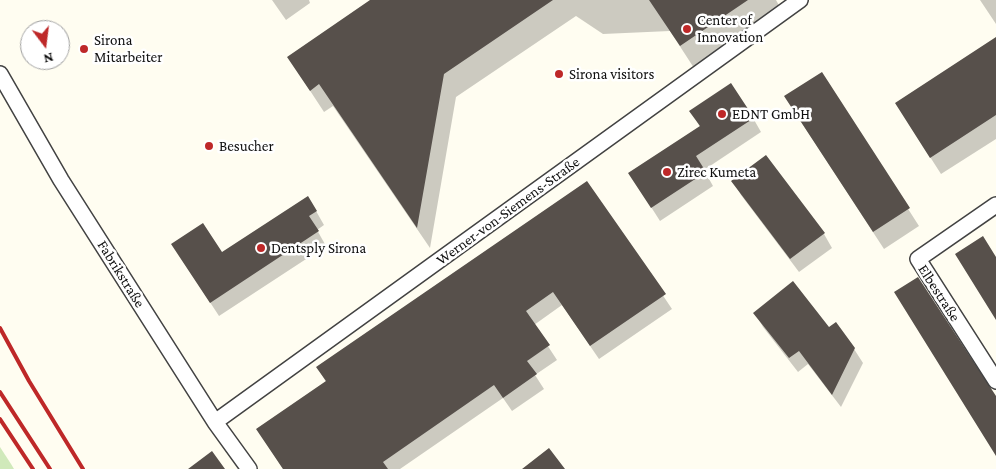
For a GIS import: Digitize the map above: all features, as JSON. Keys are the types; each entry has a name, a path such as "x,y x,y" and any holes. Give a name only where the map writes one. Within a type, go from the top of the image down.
{"street":[{"name":"Werner-von-Siemens-Straße","path":"215,422 800,0"},
{"name":"Fabrikstraße","path":"0,74 61,180 215,422 248,469"},
{"name":"Elbestraße","path":"996,205 918,259 996,382"}],"green space":[{"path":"0,447 11,464 14,469 0,469"}],"building":[{"path":"370,0 553,0 444,74 417,228 319,84 310,91 287,57"},
{"name":"Center of Innovation","path":"649,0 748,0 680,46"},
{"path":"996,37 996,115 930,158 895,103"},
{"path":"822,72 910,208 873,232 784,96"},
{"path":"731,83 754,118 696,156 706,172 651,208 628,173 700,126 689,111"},
{"path":"766,155 825,233 790,259 731,181"},
{"path":"587,181 666,294 590,346 553,292 526,311 550,345 527,361 537,374 503,398 494,385 383,462 388,469 283,469 256,429 326,381 316,367"},
{"name":"Dentsply Sirona","path":"308,196 317,211 309,216 319,231 210,303 171,244 203,223 222,252"},
{"path":"983,236 996,257 996,320 955,254"},
{"path":"918,277 996,396 996,456 894,292"},
{"path":"793,281 829,327 836,322 855,348 832,395 799,351 789,358 753,313"},
{"path":"549,448 565,469 522,469"},
{"path":"212,451 225,469 188,469"}],"railway":[{"path":"0,328 29,381 83,469"},
{"path":"0,392 50,469"},
{"path":"0,419 33,469"}],"place":[{"name":"Center of Innovation","path":"687,29"},
{"name":"Sirona Mitarbeiter","path":"84,49"},
{"name":"Sirona visitors","path":"559,74"},
{"name":"EDNT GmbH","path":"722,114"},
{"name":"Besucher","path":"209,146"},
{"name":"Zirec Kumeta","path":"667,172"},
{"name":"Dentsply Sirona","path":"261,248"}]}
